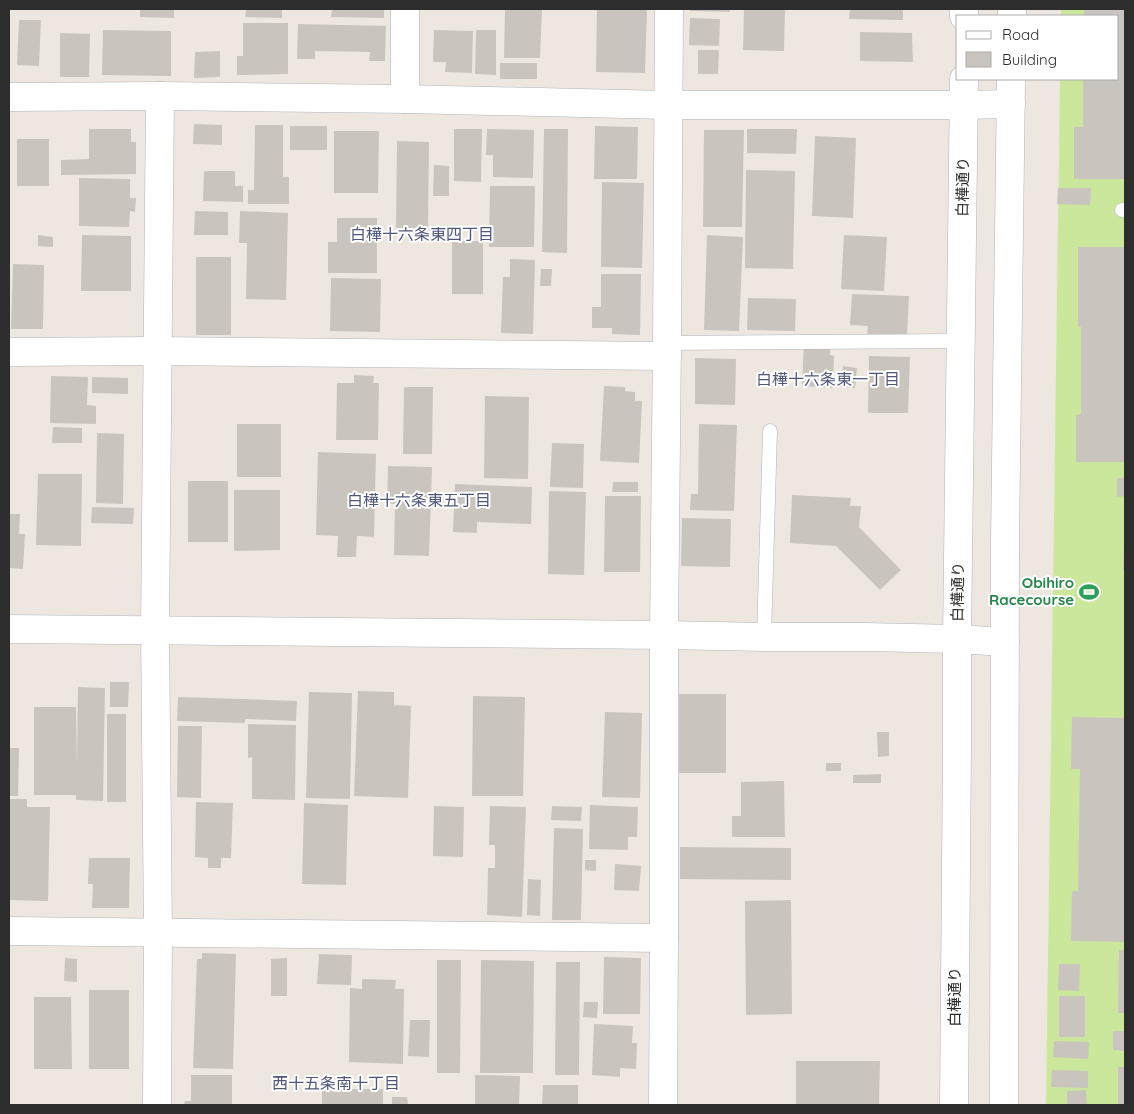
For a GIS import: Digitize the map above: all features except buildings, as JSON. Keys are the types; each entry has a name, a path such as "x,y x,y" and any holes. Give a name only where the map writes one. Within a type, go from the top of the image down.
{"street":[{"path":"405,9 405,99"},
{"path":"662,1105 669,9"},
{"path":"9,97 160,96 668,104 1011,91 1005,642 1004,1105"},
{"name":"白樺通り","path":"954,1105 957,639 964,92"},
{"path":"157,1105 158,932 155,630 160,96"},
{"path":"9,352 667,350"},
{"path":"9,630 866,637 1005,642"},
{"path":"9,931 664,938"}],"lane":[{"path":"667,350 961,341"},
{"path":"764,637 770,431"}],"green space":[{"name":"Obihiro Racecourse","path":"1061,9 1125,9 1125,1105 1046,1105 1060,80 1119,80 1119,15 1061,15"}],"place":[{"name":"Obihiro Racecourse","path":"1089,592"}],"district":[{"name":"白樺十六条東四丁目","path":"422,234"},
{"name":"白樺十六条東一丁目","path":"828,379"},
{"name":"白樺十六条東五丁目","path":"419,500"},
{"name":"西十五条南十丁目","path":"336,1083"}]}
